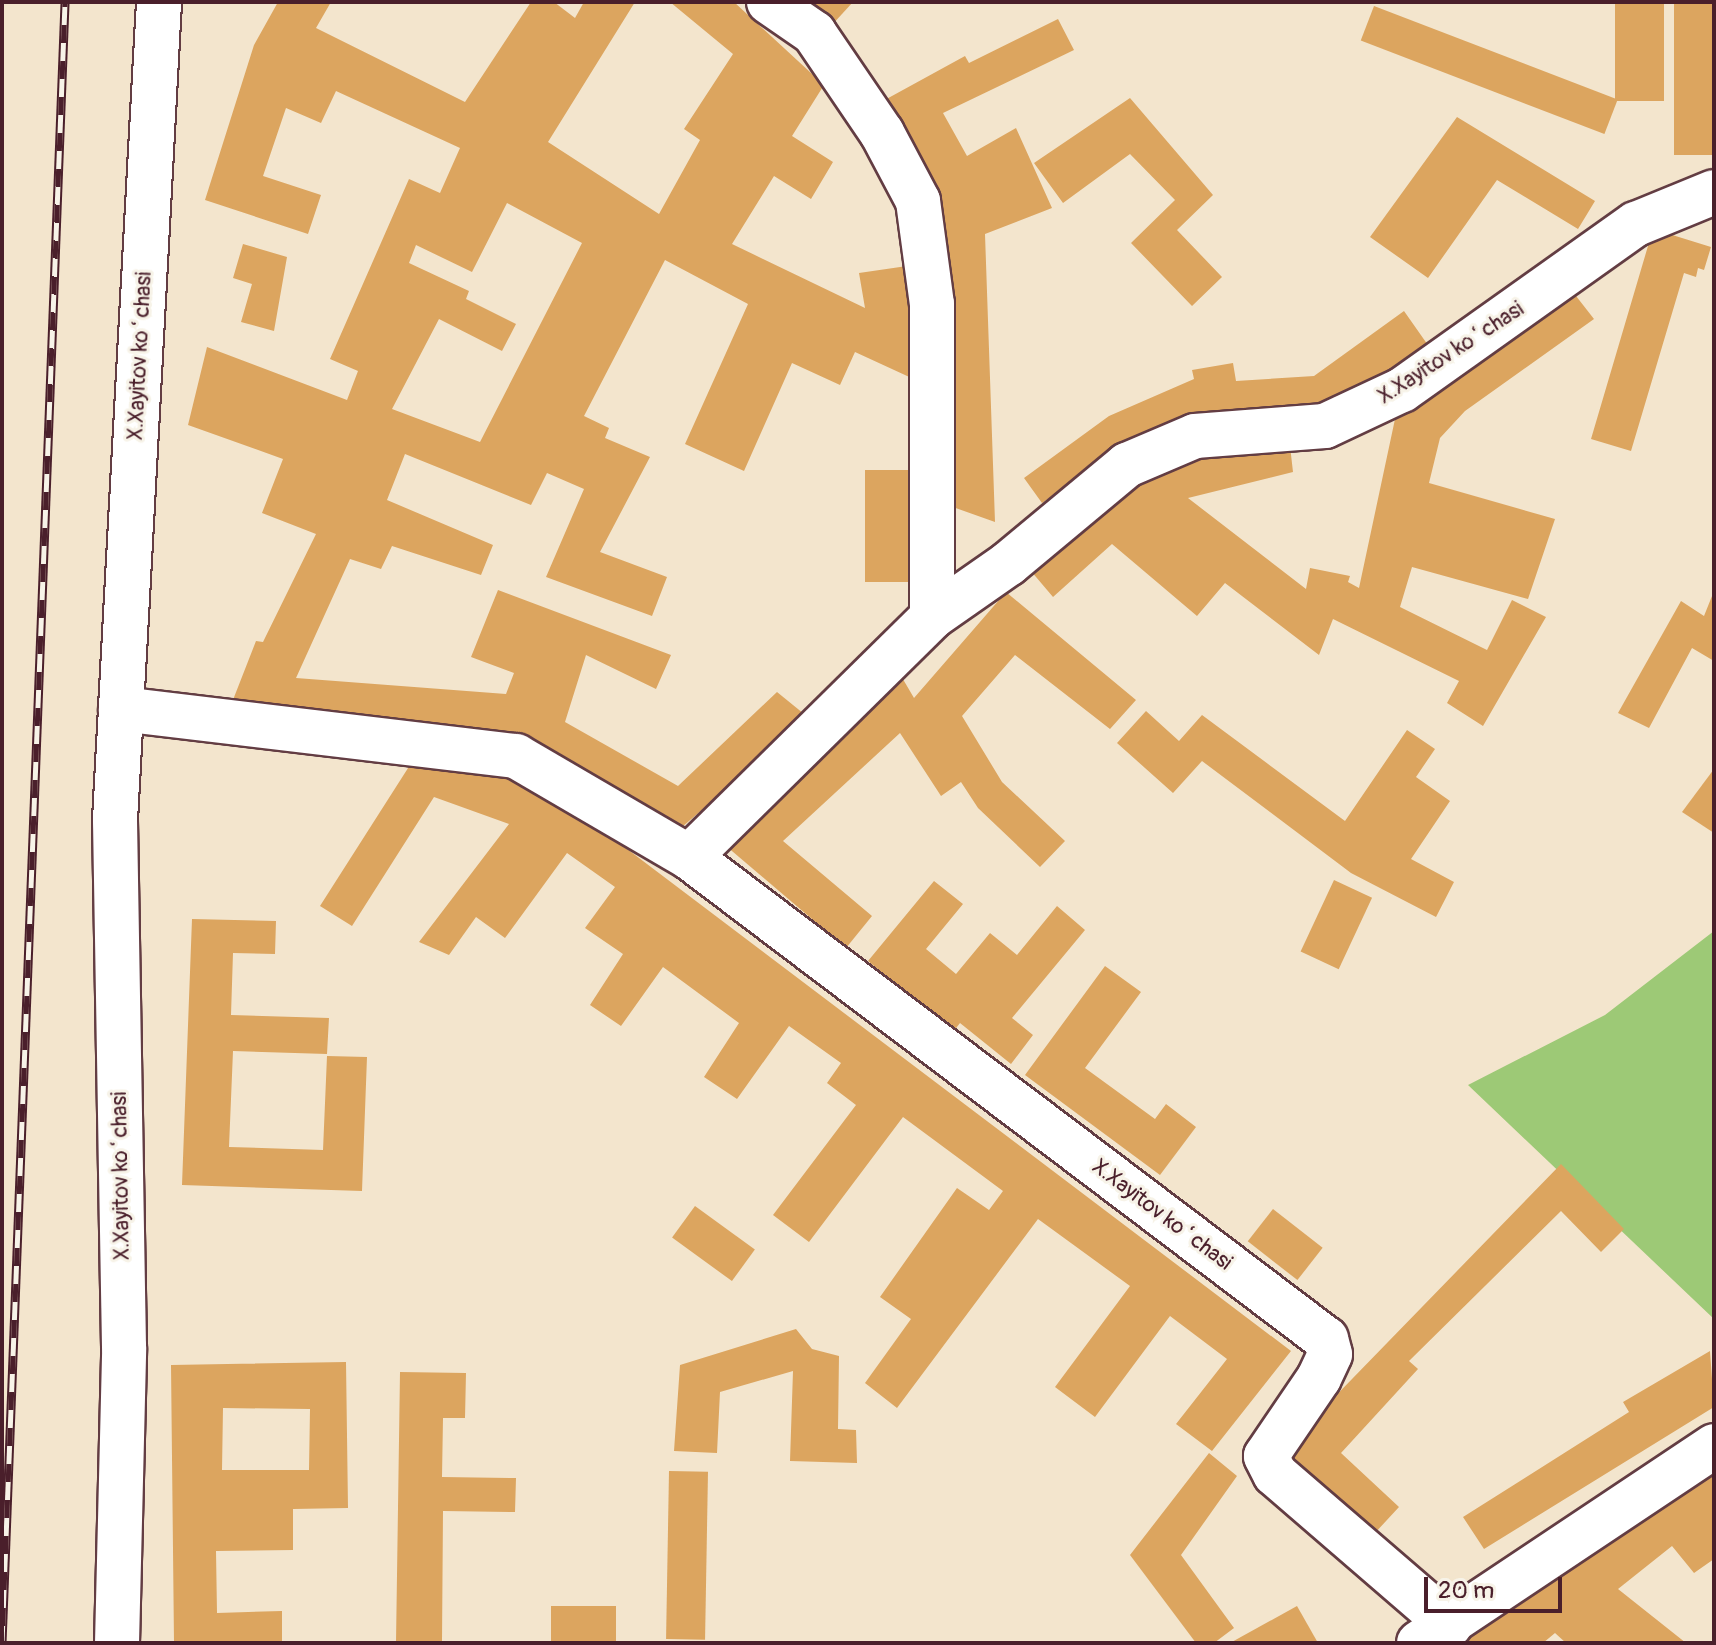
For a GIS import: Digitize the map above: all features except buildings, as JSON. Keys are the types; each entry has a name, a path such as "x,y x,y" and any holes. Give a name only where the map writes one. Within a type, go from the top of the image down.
{"street":[{"name":"X.Xayitov koʻchasi","path":"117,1643 124,1347 115,820 159,2"},
{"path":"769,2 814,33 882,133 918,201 932,304 932,617"},
{"name":"X.Xayitov koʻchasi","path":"689,857 932,617 1008,564 1127,465 1195,436 1325,426 1402,390 1636,224 1714,192"},
{"name":"X.Xayitov koʻchasi","path":"121,709 516,756 689,857 1326,1339 1330,1354 1319,1378 1266,1456 1275,1474 1435,1634 1714,1446"}],"green space":[{"path":"1714,931 1714,1319 1468,1085 1605,1015"}],"railway":[{"path":"2,1643 65,2"}]}
